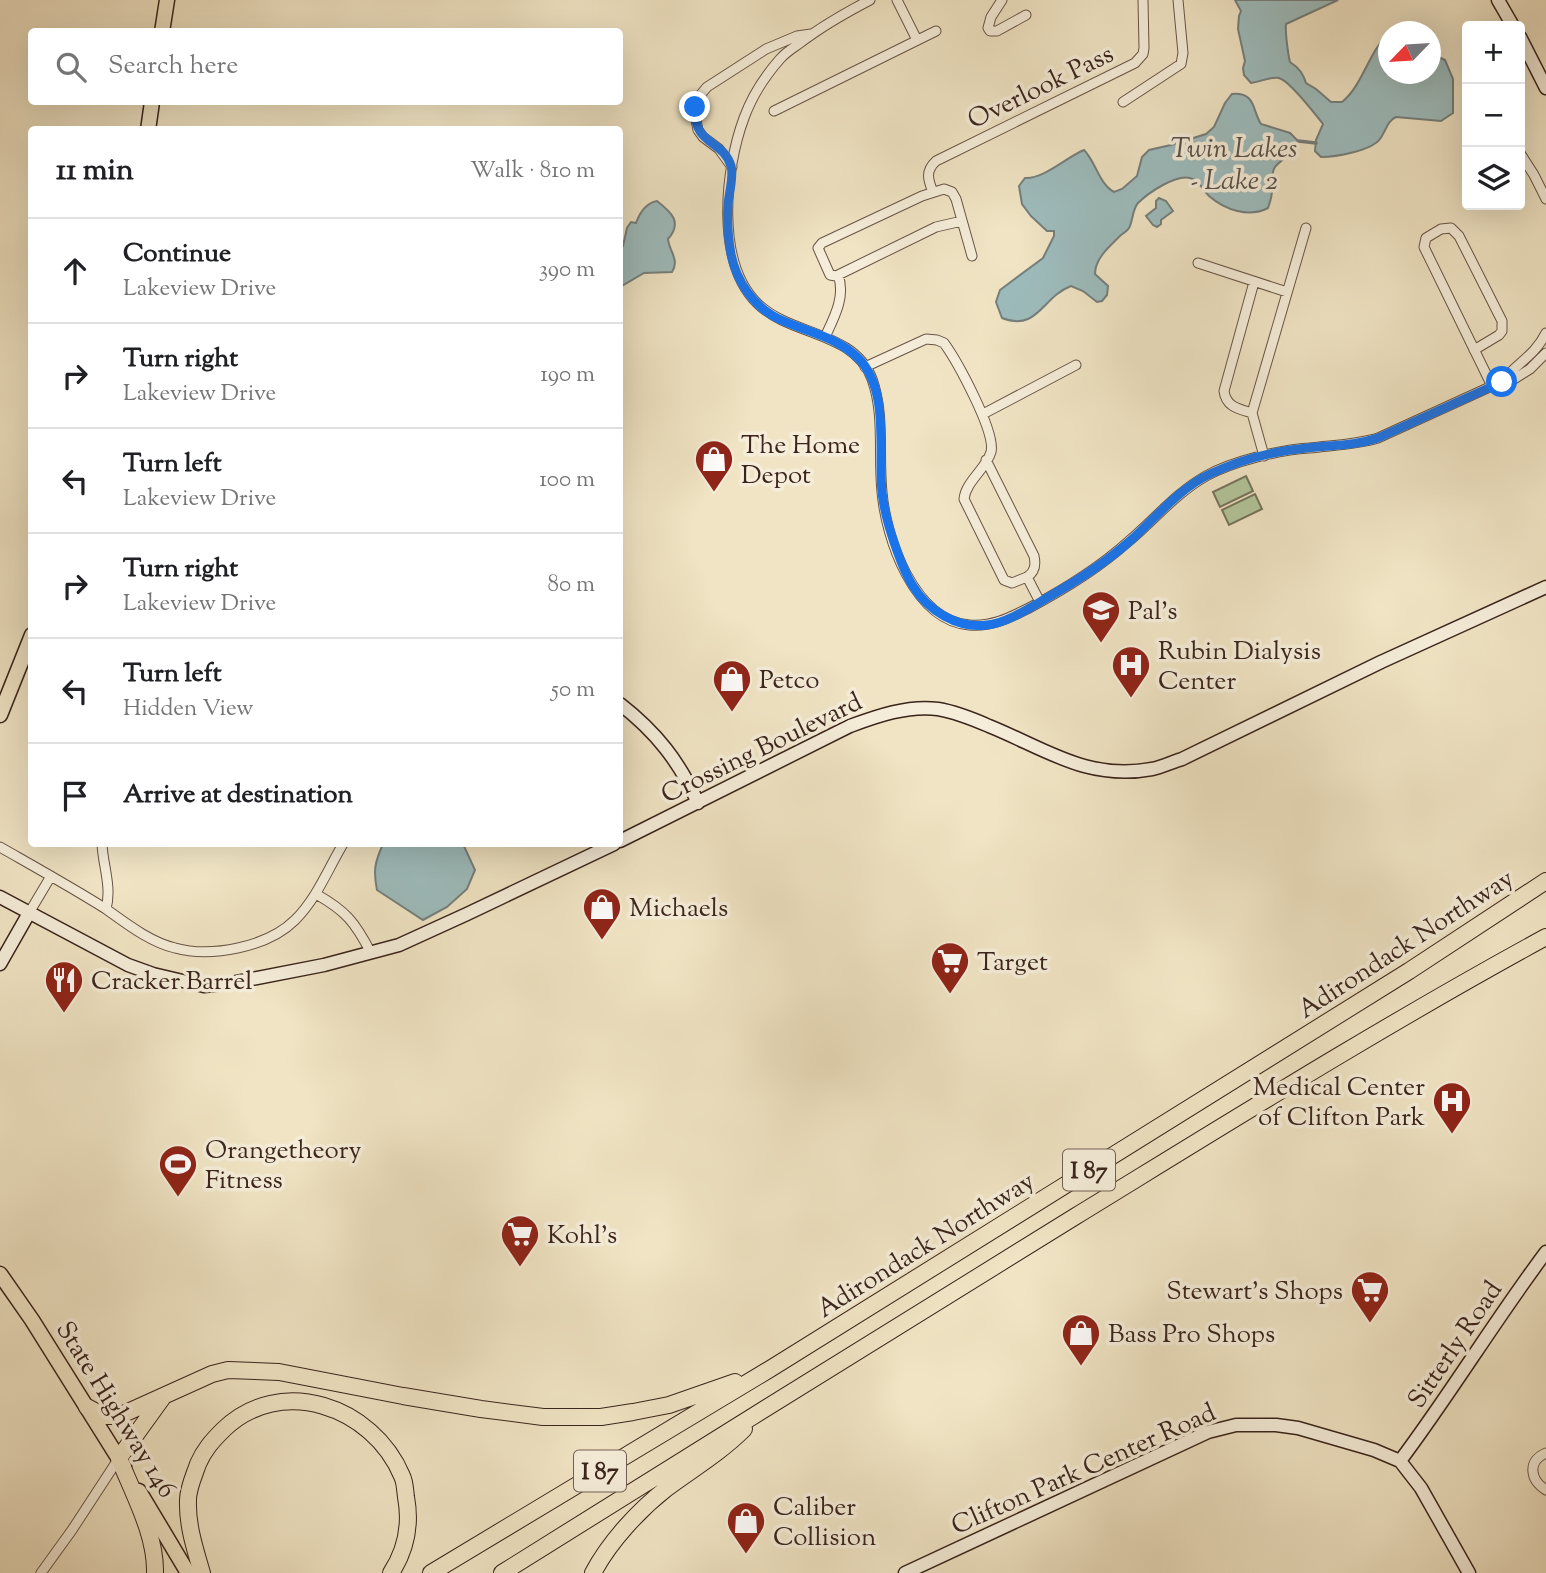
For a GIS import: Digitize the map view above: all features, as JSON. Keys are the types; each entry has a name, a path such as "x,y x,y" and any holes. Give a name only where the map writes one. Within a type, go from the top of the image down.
{"highway":[{"name":"Adirondack Northway","path":"431,1573 770,1369 1397,979 1546,881"},
{"name":"Adirondack Northway","path":"502,1573 1282,1090 1470,978 1546,937"},
{"path":"87,1407 104,1416 119,1416 212,1374 228,1370 249,1370 279,1372 481,1409 543,1417 601,1416 669,1405 770,1369"},
{"path":"155,1573 156,1559 150,1535 119,1458 164,1396"},
{"path":"202,1573 189,1525 188,1498 203,1452 234,1419 269,1403 292,1402 305,1402 345,1413 366,1427 383,1443 403,1477 409,1517 404,1548 391,1573"},
{"path":"593,1573 608,1547 630,1523 665,1490 727,1446 765,1408"}],"main road":[{"path":"163,28 167,0"},
{"path":"149,126 152,105"},
{"path":"0,715 28,645"},
{"name":"State Highway 146","path":"0,1274 87,1407 188,1573"}],"street":[{"path":"870,0 837,17 783,55 766,75 755,94 736,142 732,167 728,206 731,256 744,288 769,313 845,347 865,367 872,379 880,420 881,489 889,528 901,564 912,586 924,601 945,617 967,625 988,625 1003,621 1093,570 1188,487 1210,474 1264,456 1298,449 1369,441 1514,379 1530,369 1546,353"},
{"path":"897,0 917,40"},
{"path":"1002,0 988,23 990,31 1026,15"},
{"name":"Overlook Pass","path":"933,192 928,173 936,161 1135,63 1143,54 1144,48 1143,0"},
{"name":"Overlook Pass","path":"1123,102 1181,64 1183,53 1178,0"},
{"path":"1498,0 1510,21"},
{"path":"774,111 936,31"},
{"path":"732,167 719,149 698,130 695,115 697,99 707,87 766,49 797,36 812,34"},
{"path":"1525,56 1546,88"},
{"path":"1525,161 1546,199"},
{"path":"962,221 936,227 834,276 830,275 818,249 819,245 913,200 944,190 952,191 956,199 972,256"},
{"path":"1264,456 1252,413 1306,228"},
{"path":"1475,350 1499,335 1502,321 1459,236 1451,228 1441,229 1426,238 1424,247 1475,350 1497,384"},
{"path":"1198,263 1287,292"},
{"path":"825,337 841,295 842,287 838,275"},
{"path":"1252,413 1230,404 1224,391 1254,282"},
{"path":"1497,384 1535,351 1546,333"},
{"path":"865,367 920,341 941,341 950,351 982,414 992,445 964,499 1004,580 1012,583 1027,577 1034,570 1034,556 986,460"},
{"path":"982,414 1076,365"},
{"path":"1027,577 1040,602"},
{"name":"Crossing Boulevard","path":"623,840 850,726 882,714 917,709 937,709 965,716 1080,766 1125,772 1154,769 1182,759 1381,662 1546,587"},
{"path":"623,706 661,742 688,782 698,803"},
{"path":"0,847 155,940 173,948 214,952 251,944 279,932 294,921 311,902 341,847"},
{"path":"102,847 109,889 106,909"},
{"path":"0,897 128,964 153,974 204,986 324,965 398,945 608,847"},
{"path":"0,964 51,876"},
{"path":"316,894 345,913 371,953"},
{"name":"Sitterly Road","path":"1400,1461 1546,1252"},
{"name":"Clifton Park Center Road","path":"905,1573 1208,1432 1226,1427 1276,1425 1298,1428 1374,1450 1400,1461"},
{"path":"1546,1452 1535,1460 1533,1474 1540,1487 1546,1490"},
{"path":"41,1573 119,1458"},
{"path":"1400,1461 1421,1488 1469,1573"}],"green space":[{"path":"1246,476 1253,491 1220,507 1213,492"},
{"path":"1255,494 1262,509 1229,525 1222,510"}],"water":[{"path":"1235,0 1338,0 1286,24 1290,62 1304,76 1306,83 1331,102 1342,102 1355,87 1378,46 1378,84 1441,84 1441,58 1445,60 1453,79 1453,113 1441,121 1396,117 1380,139 1369,147 1321,157 1315,151 1316,140 1323,124 1296,91 1279,78 1251,83 1244,75 1245,61 1238,29 1241,11"},
{"name":"Twin Lakes - Lake 2","path":"1232,94 1240,94 1249,99 1261,124 1290,133 1298,141 1294,150 1273,170 1272,195 1268,208 1253,212 1230,209 1215,201 1193,179 1177,179 1155,190 1138,203 1129,228 1100,258 1095,274 1108,286 1107,295 1102,301 1097,302 1071,286 1061,291 1032,317 1014,321 1002,318 996,302 1000,290 1043,258 1054,236 1054,231 1047,231 1022,204 1019,186 1025,178 1047,172 1084,150 1109,188 1114,192 1122,189 1137,176 1142,157 1149,150 1206,134 1214,127"},
{"path":"1159,198 1166,201 1173,211 1161,220 1157,227 1146,216 1156,208"},
{"path":"657,201 671,213 675,222 668,239 675,259 674,268 672,272 644,273 623,285 623,246 627,228 631,222 636,223 642,212"},
{"path":"382,847 464,847 475,870 467,889 447,907 423,920 377,890 375,877"}],"waterway":[{"path":"1298,141 1316,143"}],"place":[{"name":"The Home Depot","path":"714,493"},
{"name":"Pal's","path":"1101,644"},
{"name":"Rubin Dialysis Center","path":"1131,699"},
{"name":"Petco","path":"732,713"},
{"name":"Michaels","path":"602,941"},
{"name":"Target","path":"950,995"},
{"name":"Cracker Barrel","path":"64,1014"},
{"name":"Medical Center of Clifton Park","path":"1452,1135"},
{"name":"Orangetheory Fitness","path":"178,1198"},
{"name":"Kohl's","path":"520,1268"},
{"name":"Stewart's Shops","path":"1370,1324"},
{"name":"Bass Pro Shops","path":"1081,1367"},
{"name":"Caliber Collision","path":"746,1555"}],"route":[{"path":"695,107 698,130 719,149 732,167 728,206 731,256 744,288 769,313 845,347 865,367 872,379 880,420 881,489 884,506 901,564 912,586 924,601 945,617 967,625 988,625 1003,621 1079,579 1131,540 1188,487 1210,474 1287,451 1360,444 1502,382"}]}
